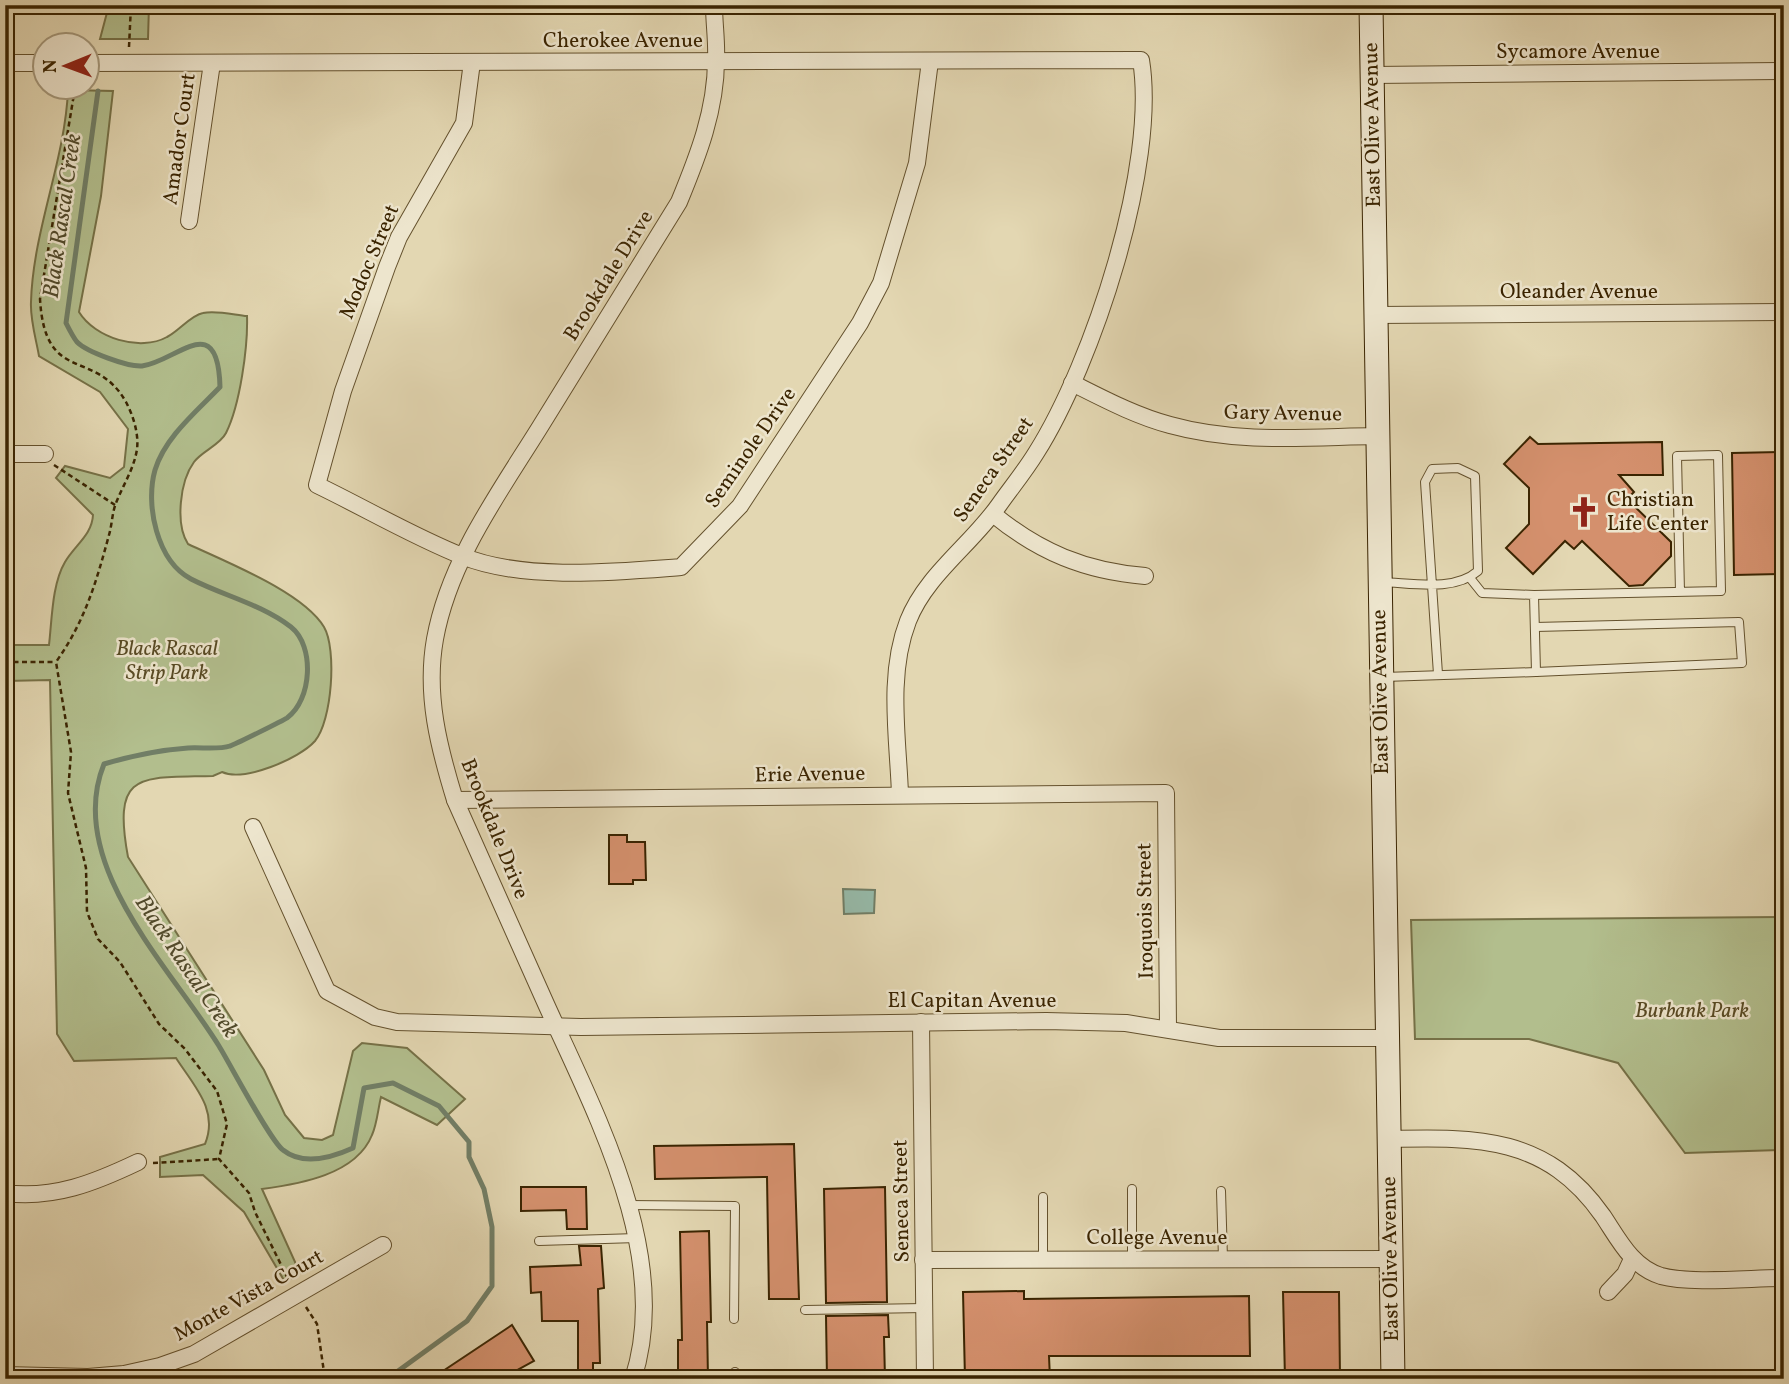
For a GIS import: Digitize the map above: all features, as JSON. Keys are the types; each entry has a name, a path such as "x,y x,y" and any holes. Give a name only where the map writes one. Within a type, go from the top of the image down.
{"main road":[{"name":"East Olive Avenue","path":"1371,5 1393,1379"}],"street":[{"name":"Brookdale Drive","path":"633,1379 642,1320 642,1275 629,1205 596,1115 455,800 439,750 433,708 432,669 435,638 463,557 491,504 679,202 701,149 711,108 716,62 714,5"},
{"name":"Cherokee Avenue","path":"102,63 1141,60 1144,76"},
{"name":"Seminole Drive","path":"317,485 463,557 518,570 625,571 681,567 740,506 860,323 881,283 917,163 930,61"},
{"name":"Modoc Street","path":"317,485 343,391 399,237 464,123 472,62"},
{"path":"5,63 32,63"},
{"name":"Amador Court","path":"189,222 212,63"},
{"name":"Sycamore Avenue","path":"1372,75 1784,72"},
{"name":"Seneca Street","path":"900,794 896,684 900,646 908,620 939,572 993,514 1037,452 1072,383 1099,316 1132,202 1139,161 1144,76"},
{"name":"Oleander Avenue","path":"1375,315 1784,312"},
{"name":"Gary Avenue","path":"1072,383 1122,408 1196,432 1268,438 1377,436"},
{"path":"5,454 45,454"},
{"path":"993,514 1019,536 1048,553 1090,568 1145,576"},
{"name":"Erie Avenue","path":"455,800 1166,793"},
{"name":"Iroquois Street","path":"1166,793 1168,1028"},
{"name":"El Capitan Avenue","path":"253,827 327,991 375,1017 397,1022 555,1025 1100,1022 1168,1028 1219,1038 1387,1038"},
{"name":"Seneca Street","path":"921,1022 925,1379"},
{"path":"1389,1139 1461,1137 1492,1140 1521,1149 1566,1175 1581,1189 1632,1259 1660,1275 1675,1278 1784,1278"},
{"path":"5,1193 30,1196 62,1192 94,1182 138,1162"},
{"name":"Monte Vista Court","path":"5,1375 88,1377 124,1374 160,1366 194,1354 383,1245"},
{"name":"College Avenue","path":"923,1260 1391,1259"},
{"path":"1608,1292 1625,1274 1632,1259"}],"lane":[{"path":"1470,578 1482,593 1534,595 1680,592 1721,591 1718,455 1677,456 1680,592"},
{"path":"1380,582 1430,583 1465,582 1478,572 1475,476 1458,468 1432,469 1425,482 1430,583 1438,674"},
{"path":"1534,595 1536,672"},
{"path":"1381,677 1742,663 1740,622 1535,627"},
{"path":"1132,1189 1132,1259"},
{"path":"1221,1191 1223,1259"},
{"path":"1043,1197 1043,1260"},
{"path":"629,1205 735,1206 734,1319"},
{"path":"539,1241 637,1238"},
{"path":"805,1310 924,1308"}],"path":[{"path":"125,63 131,5"},
{"path":"73,102 40,299 42,326 55,352 107,380 125,401 136,431 137,447 132,467 115,505 97,576 77,632 56,662 71,752 68,793 86,868 87,912 98,939 120,962 159,1024 185,1049 217,1091 227,1124 219,1159"},
{"path":"45,454 58,470 115,505"},
{"path":"5,662 56,662"},
{"path":"138,1162 219,1159 250,1193 255,1212 290,1282"},
{"path":"310,1312 317,1324 325,1379"}],"green space":[{"path":"109,5 149,5 148,39 102,39"},
{"name":"Black Rascal Strip Park","path":"102,91 113,91 101,196 79,312 86,321 119,340 144,343 167,337 203,313 247,316 242,376 231,421 223,437 194,462 185,480 180,514 184,536 188,544 262,579 299,602 314,614 324,627 330,651 329,702 321,731 315,741 297,755 257,771 244,774 222,772 213,776 167,777 137,785 129,794 124,808 128,857 264,1070 285,1115 304,1138 322,1140 333,1135 353,1051 362,1043 407,1048 465,1099 437,1125 381,1097 372,1135 364,1149 353,1160 325,1175 262,1189 300,1273 285,1282 244,1212 203,1175 160,1177 160,1157 205,1144 209,1132 207,1109 176,1058 74,1061 57,1034 50,680 5,681 5,645 49,645 57,581 65,562 92,522 93,515 56,478 65,466 110,478 124,467 128,429 100,392 39,356 31,309 33,275 67,102 102,102"},
{"name":"Burbank Park","path":"1784,917 1784,1150 1685,1153 1618,1063 1529,1039 1415,1039 1411,920"}],"shaded area":[{"path":"843,889 875,890 874,913 844,914"}],"building":[{"name":"Christian Life Center","path":"1530,437 1538,444 1662,442 1663,475 1619,475 1634,492 1627,499 1671,542 1671,556 1643,585 1629,586 1582,541 1574,549 1565,541 1533,574 1506,548 1529,524 1529,488 1504,464"},
{"path":"1784,452 1784,574 1734,575 1732,453"},
{"path":"609,835 627,835 627,842 645,842 646,880 633,880 633,884 609,884"},
{"path":"794,1144 799,1299 769,1299 767,1177 655,1179 654,1146"},
{"path":"521,1187 586,1187 587,1229 567,1229 566,1210 521,1211"},
{"path":"885,1187 887,1302 826,1303 824,1189"},
{"path":"709,1231 711,1322 707,1322 708,1379 678,1379 678,1340 682,1340 680,1232"},
{"path":"579,1246 601,1246 604,1288 598,1289 600,1363 593,1363 593,1379 578,1379 578,1321 542,1321 541,1292 531,1293 530,1267 581,1265"},
{"path":"1024,1291 1024,1299 1249,1296 1250,1356 1049,1356 1050,1379 965,1379 963,1292"},
{"path":"1283,1292 1339,1292 1340,1379 1285,1379"},
{"path":"888,1315 889,1337 884,1337 885,1379 827,1379 826,1316"},
{"path":"512,1325 534,1361 501,1379 431,1379"}],"waterway":[{"name":"Black Rascal Creek","path":"96,102 66,323 82,346 108,358 136,366 155,363 193,345 203,345 212,350 217,363 220,387 166,446 155,470 152,499 156,531 162,546 179,571 204,585 255,606 291,627 299,636 307,659 306,686 302,699 287,718 233,745 167,750 104,764 95,801 98,839 110,876 128,913 219,1046 260,1118 283,1150 299,1158 317,1159 353,1148 364,1088 393,1083 439,1106 469,1142 469,1157 484,1189 492,1227 492,1286 467,1321 387,1379"}],"place":[{"name":"Christian Life Center","path":"1584,512"}]}
